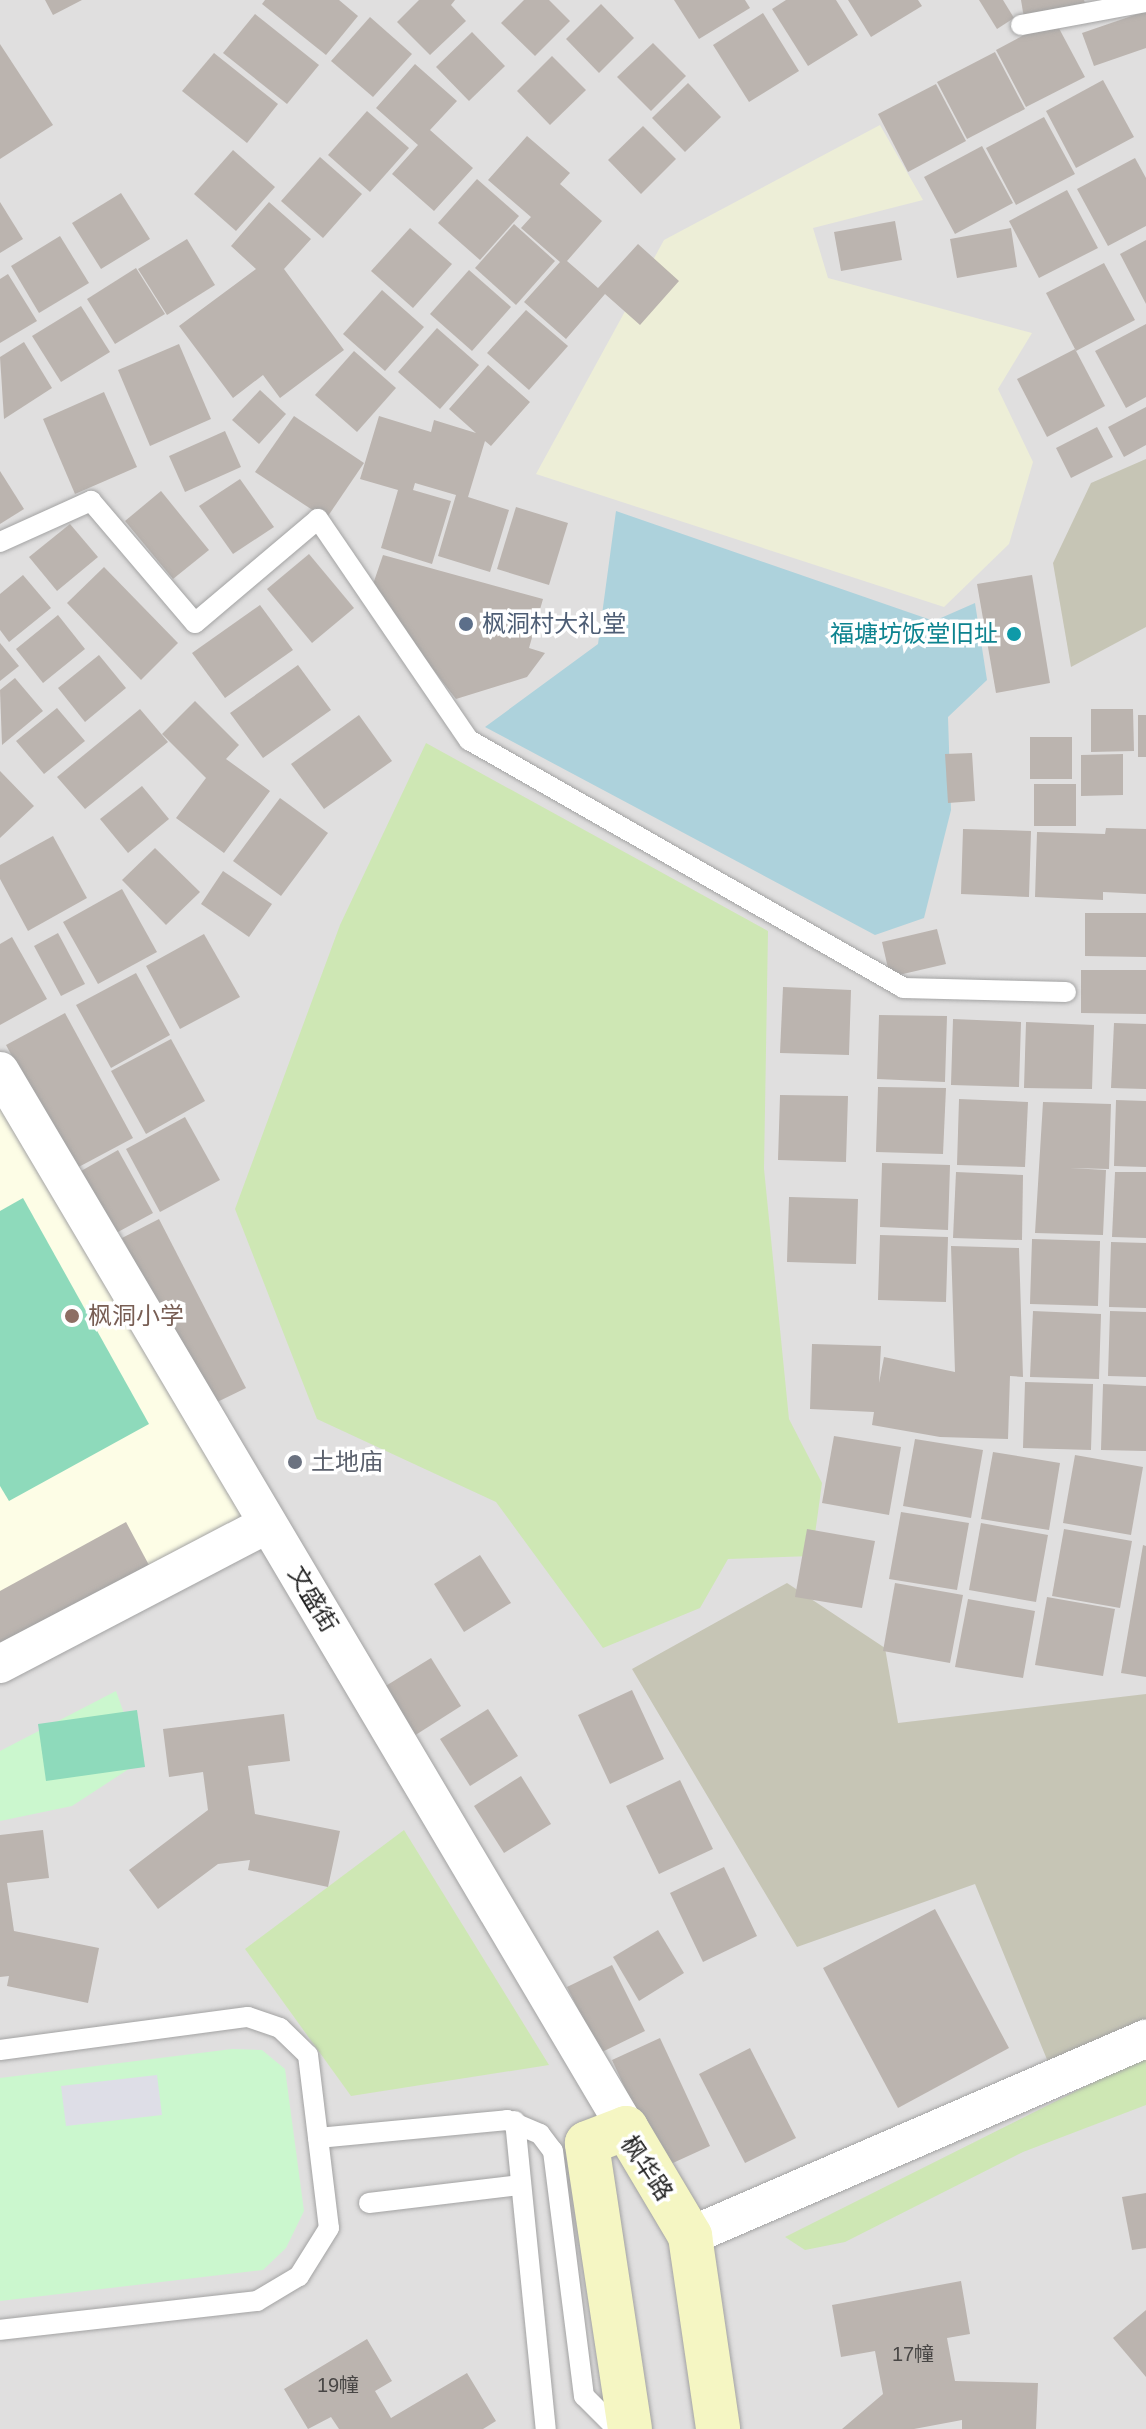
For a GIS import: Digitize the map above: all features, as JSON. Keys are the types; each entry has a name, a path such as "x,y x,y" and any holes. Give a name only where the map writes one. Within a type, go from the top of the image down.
{"street":[{"name":"文盛街","path":"5,1092 268,1524 626,2128"},
{"path":"0,1664 268,1524"},
{"path":"690,2236 1146,2039"},
{"name":"枫华路","path":"630,2429 587,2143 626,2128 690,2236 718,2429"}],"lane":[{"path":"1021,25 1146,2"},
{"path":"0,542 91,501 195,623 318,519 469,740 903,988 1066,992"},
{"path":"0,2050 248,2017 280,2028 308,2055 329,2228 299,2276 257,2301 0,2330"},
{"path":"318,2138 515,2121 540,2134 553,2151 584,2396 617,2429"},
{"path":"515,2121 546,2429"},
{"path":"369,2203 521,2185"}],"shaded area":[{"path":"0,0 1146,0 1146,2429 0,2429"},
{"path":"880,125 923,200 813,228 828,278 1032,333 998,389 1033,462 1009,544 944,607 536,474 664,240"},
{"path":"1146,459 1146,627 1071,667 1053,563 1091,483"},
{"name":"枫洞小学","path":"0,1107 268,1524 0,1664"},
{"path":"787,1583 885,1648 898,1723 1146,1694 1146,2039 1055,2079 975,1884 797,1947 632,1669"},
{"path":"157,2075 162,2115 66,2126 61,2086"}],"green space":[{"path":"426,743 768,931 764,1169 789,1419 822,1483 812,1556 728,1559 700,1608 603,1648 496,1502 317,1419 235,1209 340,925"},
{"path":"23,1198 149,1424 9,1501 0,1486 0,1211"},
{"path":"116,1691 141,1761 72,1806 0,1821 0,1751"},
{"path":"137,1710 145,1767 46,1781 38,1724"},
{"path":"404,1830 549,2065 351,2096 245,1949"},
{"path":"232,2049 262,2050 285,2069 304,2211 286,2248 263,2270 0,2301 0,2078"},
{"path":"1146,2056 1146,2105 1023,2152 845,2242 805,2250 785,2237"}],"water":[{"path":"616,511 934,621 975,603 987,680 948,717 951,810 924,918 875,935 485,727 598,644"}],"building":[{"path":"45,0 82,0 53,15"},
{"path":"265,0 339,0 358,16 326,55 262,4"},
{"path":"419,0 455,0 451,5 466,21 430,55 397,22"},
{"path":"524,0 549,0 570,21 535,56 501,23"},
{"path":"674,0 745,0 750,8 699,39"},
{"path":"786,0 836,0 858,35 808,66 772,9"},
{"path":"848,0 918,0 922,6 871,37"},
{"path":"979,0 1003,0 1014,18 997,29"},
{"path":"1021,0 1084,0 1086,7 1024,18"},
{"path":"601,4 634,38 599,73 566,39"},
{"path":"1146,11 1146,48 1094,66 1082,33"},
{"path":"763,13 799,71 749,102 713,45"},
{"path":"255,14 319,65 287,104 223,53"},
{"path":"370,17 412,54 373,97 331,61"},
{"path":"1054,19 1085,77 1026,107 996,50"},
{"path":"472,32 505,66 469,101 436,67"},
{"path":"653,43 686,76 651,111 617,77"},
{"path":"0,44 53,125 0,159"},
{"path":"995,52 1025,109 967,139 937,82"},
{"path":"214,53 278,104 247,143 182,91"},
{"path":"552,56 586,90 550,125 517,91"},
{"path":"415,64 457,101 430,130 473,168 434,211 392,174 418,145 376,108"},
{"path":"1103,80 1134,137 1076,168 1046,111"},
{"path":"688,83 721,117 685,152 652,118"},
{"path":"936,84 966,141 908,172 878,114"},
{"path":"367,111 409,148 370,192 328,155"},
{"path":"1044,117 1075,174 1016,205 986,148"},
{"path":"643,126 676,159 641,194 608,160"},
{"path":"527,136 570,173 560,184 602,221 567,261 598,288 638,244 679,281 640,325 605,294 566,339 524,302 560,262 521,228 531,217 488,180"},
{"path":"982,146 1013,203 955,234 924,177"},
{"path":"233,150 275,187 236,231 194,194"},
{"path":"320,157 362,194 323,238 281,201"},
{"path":"1135,158 1146,178 1146,226 1108,246 1077,189"},
{"path":"477,179 519,216 480,260 438,223"},
{"path":"1067,190 1098,248 1039,278 1009,221"},
{"path":"121,193 150,239 101,269 72,223"},
{"path":"0,202 23,239 0,253"},
{"path":"269,202 311,239 284,269 344,350 280,398 263,375 233,398 179,326 256,269 231,246"},
{"path":"895,221 902,260 841,271 834,232"},
{"path":"514,224 555,261 516,305 475,268"},
{"path":"410,228 452,264 413,308 371,271"},
{"path":"1011,228 1017,267 957,278 950,239"},
{"path":"60,236 89,283 39,313 11,266"},
{"path":"187,239 215,285 167,315 138,269"},
{"path":"1146,240 1146,304 1120,254"},
{"path":"1104,263 1135,320 1076,351 1046,293"},
{"path":"136,268 165,314 115,344 87,299"},
{"path":"469,270 511,307 472,351 430,314"},
{"path":"8,274 37,321 0,343 0,279"},
{"path":"382,290 424,327 385,371 343,334"},
{"path":"81,306 110,352 61,382 32,336"},
{"path":"526,310 568,346 529,390 487,353"},
{"path":"1146,324 1146,397 1126,408 1095,351"},
{"path":"437,328 479,365 440,409 398,372"},
{"path":"24,342 52,388 4,419 0,357"},
{"path":"179,344 211,419 150,446 118,370"},
{"path":"1075,349 1105,406 1047,437 1017,379"},
{"path":"354,351 396,388 357,432 315,395"},
{"path":"488,365 530,402 491,446 485,441 468,497 509,510 490,572 438,556 456,495 415,483 413,490 451,501 432,564 381,548 398,490 360,479 379,416 431,432 434,420 476,433 449,409"},
{"path":"260,390 286,414 259,444 232,420"},
{"path":"104,392 137,467 75,494 43,419"},
{"path":"1146,407 1146,445 1124,457 1108,427"},
{"path":"294,416 364,463 326,519 255,472"},
{"path":"1097,427 1113,457 1071,478 1056,448"},
{"path":"225,431 241,467 185,492 169,456"},
{"path":"0,471 24,509 0,524"},
{"path":"240,479 274,527 233,554 199,506"},
{"path":"161,491 209,550 173,579 125,521"},
{"path":"516,507 568,523 549,585 497,569"},
{"path":"70,524 98,557 57,591 29,557"},
{"path":"309,554 354,608 312,643 267,589"},
{"name":"枫洞村大礼堂","path":"383,555 543,599 529,648 545,653 527,677 456,699 371,590"},
{"path":"104,567 178,643 141,680 67,603"},
{"path":"23,575 51,608 9,642 0,630 0,594"},
{"name":"福塘坊饭堂旧址","path":"1032,575 1050,683 996,693 977,584"},
{"path":"260,605 293,650 225,698 192,653"},
{"path":"58,615 85,649 43,683 16,649"},
{"path":"0,643 19,666 0,681"},
{"path":"99,655 126,688 85,722 58,688"},
{"path":"298,665 331,710 263,758 230,713"},
{"path":"15,678 43,711 2,745 0,690"},
{"path":"195,701 239,745 226,759 270,791 224,853 176,818 206,778 162,734"},
{"path":"57,708 85,741 44,774 16,741"},
{"path":"140,709 168,742 85,809 57,777"},
{"path":"1091,709 1133,709 1134,751 1091,752"},
{"path":"359,715 392,761 324,809 291,764"},
{"path":"1138,715 1146,715 1146,757 1138,757"},
{"path":"1030,737 1072,737 1072,779 1030,779"},
{"path":"972,753 975,801 948,803 945,754"},
{"path":"1123,754 1123,795 1081,796 1081,755"},
{"path":"0,771 34,806 0,838"},
{"path":"1034,784 1076,784 1076,826 1034,826"},
{"path":"142,786 169,819 128,853 100,819"},
{"path":"280,798 328,833 281,896 233,861"},
{"path":"1106,828 1146,829 1146,894 1103,892 1103,900 1035,897 1037,832 1105,834"},
{"path":"963,829 1031,831 1029,897 961,894"},
{"path":"53,836 87,898 28,931 0,879 0,865"},
{"path":"155,848 200,892 166,925 122,880"},
{"path":"223,871 272,904 249,937 201,904"},
{"path":"122,889 157,952 98,984 63,922"},
{"path":"1085,913 1146,913 1146,957 1085,956"},
{"path":"937,929 946,964 890,977 882,942"},
{"path":"58,933 85,984 61,996 34,946"},
{"path":"204,934 240,997 180,1029 146,966"},
{"path":"12,937 47,999 0,1025 0,944"},
{"path":"1081,970 1146,970 1146,1014 1081,1013"},
{"path":"136,973 170,1035 111,1068 76,1005"},
{"path":"783,987 851,990 849,1055 780,1053"},
{"path":"65,1013 133,1138 73,1170 6,1045"},
{"path":"879,1015 947,1016 945,1082 877,1079"},
{"path":"953,1019 1021,1022 1019,1087 951,1085"},
{"path":"1026,1022 1094,1025 1092,1089 1024,1088"},
{"path":"1114,1023 1146,1024 1146,1089 1111,1088"},
{"path":"171,1039 205,1101 146,1134 111,1071"},
{"path":"878,1087 946,1088 943,1154 876,1152"},
{"path":"780,1095 848,1096 846,1162 778,1160"},
{"path":"959,1099 1028,1102 1025,1167 957,1165"},
{"path":"1116,1100 1146,1101 1146,1167 1114,1166"},
{"path":"1043,1102 1111,1104 1109,1169 1070,1168 1106,1170 1103,1235 1035,1233"},
{"path":"185,1117 220,1180 160,1212 126,1149"},
{"path":"118,1150 153,1213 94,1245 60,1183"},
{"path":"882,1163 950,1165 948,1230 880,1227"},
{"path":"956,1172 1023,1175 1022,1240 953,1238"},
{"path":"1115,1172 1146,1172 1146,1238 1112,1237"},
{"path":"789,1197 858,1199 856,1264 787,1262"},
{"path":"159,1219 246,1388 209,1406 122,1238"},
{"path":"880,1235 948,1237 946,1302 878,1300"},
{"path":"1032,1239 1100,1241 1098,1306 1030,1304"},
{"path":"1111,1242 1146,1243 1146,1308 1109,1307"},
{"path":"951,1246 1019,1248 1023,1377 1010,1376 1008,1439 940,1437 872,1425 874,1412 810,1409 812,1344 881,1346 879,1383 884,1357 955,1372"},
{"path":"1033,1311 1101,1314 1099,1379 1030,1377"},
{"path":"1110,1311 1146,1312 1146,1377 1108,1376"},
{"path":"1025,1382 1093,1384 1091,1450 1023,1448"},
{"path":"1103,1384 1146,1386 1146,1451 1101,1450"},
{"path":"834,1436 901,1447 889,1515 822,1503"},
{"path":"915,1439 983,1450 971,1518 903,1506"},
{"path":"993,1452 1060,1463 1049,1530 981,1519"},
{"path":"1075,1455 1143,1467 1131,1535 1063,1523"},
{"path":"901,1512 969,1523 957,1590 889,1579"},
{"path":"126,1522 150,1567 0,1649 0,1591"},
{"path":"981,1523 1048,1535 1036,1602 969,1590"},
{"path":"807,1529 875,1541 862,1608 795,1597"},
{"path":"1064,1529 1132,1541 1120,1608 1052,1596"},
{"path":"1143,1545 1146,1546 1146,1677 1121,1673"},
{"path":"480,1555 511,1603 464,1632 434,1584"},
{"path":"895,1583 963,1595 950,1663 883,1651"},
{"path":"1047,1597 1115,1609 1103,1676 1035,1665"},
{"path":"968,1599 1035,1611 1023,1678 955,1667"},
{"path":"431,1658 461,1706 414,1736 384,1687"},
{"path":"632,1690 664,1759 610,1784 578,1715"},
{"path":"488,1709 518,1756 470,1786 440,1739"},
{"path":"284,1714 290,1761 248,1766 255,1814 340,1831 328,1887 248,1870 250,1860 218,1864 158,1909 129,1870 208,1810 203,1772 169,1777 163,1729"},
{"path":"521,1776 551,1824 504,1853 474,1806"},
{"path":"680,1780 713,1849 659,1874 626,1806"},
{"path":"43,1830 49,1878 7,1883 14,1931 99,1948 88,2003 7,1986 9,1976 0,1977 0,1835"},
{"path":"724,1867 757,1936 703,1962 670,1893"},
{"path":"935,1909 1009,2048 898,2108 823,1968"},
{"path":"658,1930 684,1973 639,2001 613,1957"},
{"path":"612,1965 645,2031 600,2053 567,1987"},
{"path":"660,2038 710,2146 662,2168 612,2060"},
{"path":"750,2048 796,2138 745,2163 699,2074"},
{"path":"1146,2193 1146,2248 1132,2250 1122,2197"},
{"path":"961,2281 970,2334 947,2338 955,2381 1038,2383 1036,2429 962,2429 962,2420 914,2429 842,2429 883,2394 875,2351 841,2357 832,2305"},
{"path":"1146,2310 1146,2377 1113,2338"},
{"path":"367,2339 392,2381 375,2391 391,2418 467,2373 496,2421 483,2429 339,2429 331,2417 308,2429 284,2389"}],"place":[{"name":"枫洞村大礼堂","path":"466,624"},
{"name":"福塘坊饭堂旧址","path":"1014,634"},
{"name":"枫洞小学","path":"72,1316"},
{"name":"土地庙","path":"295,1462"}]}
